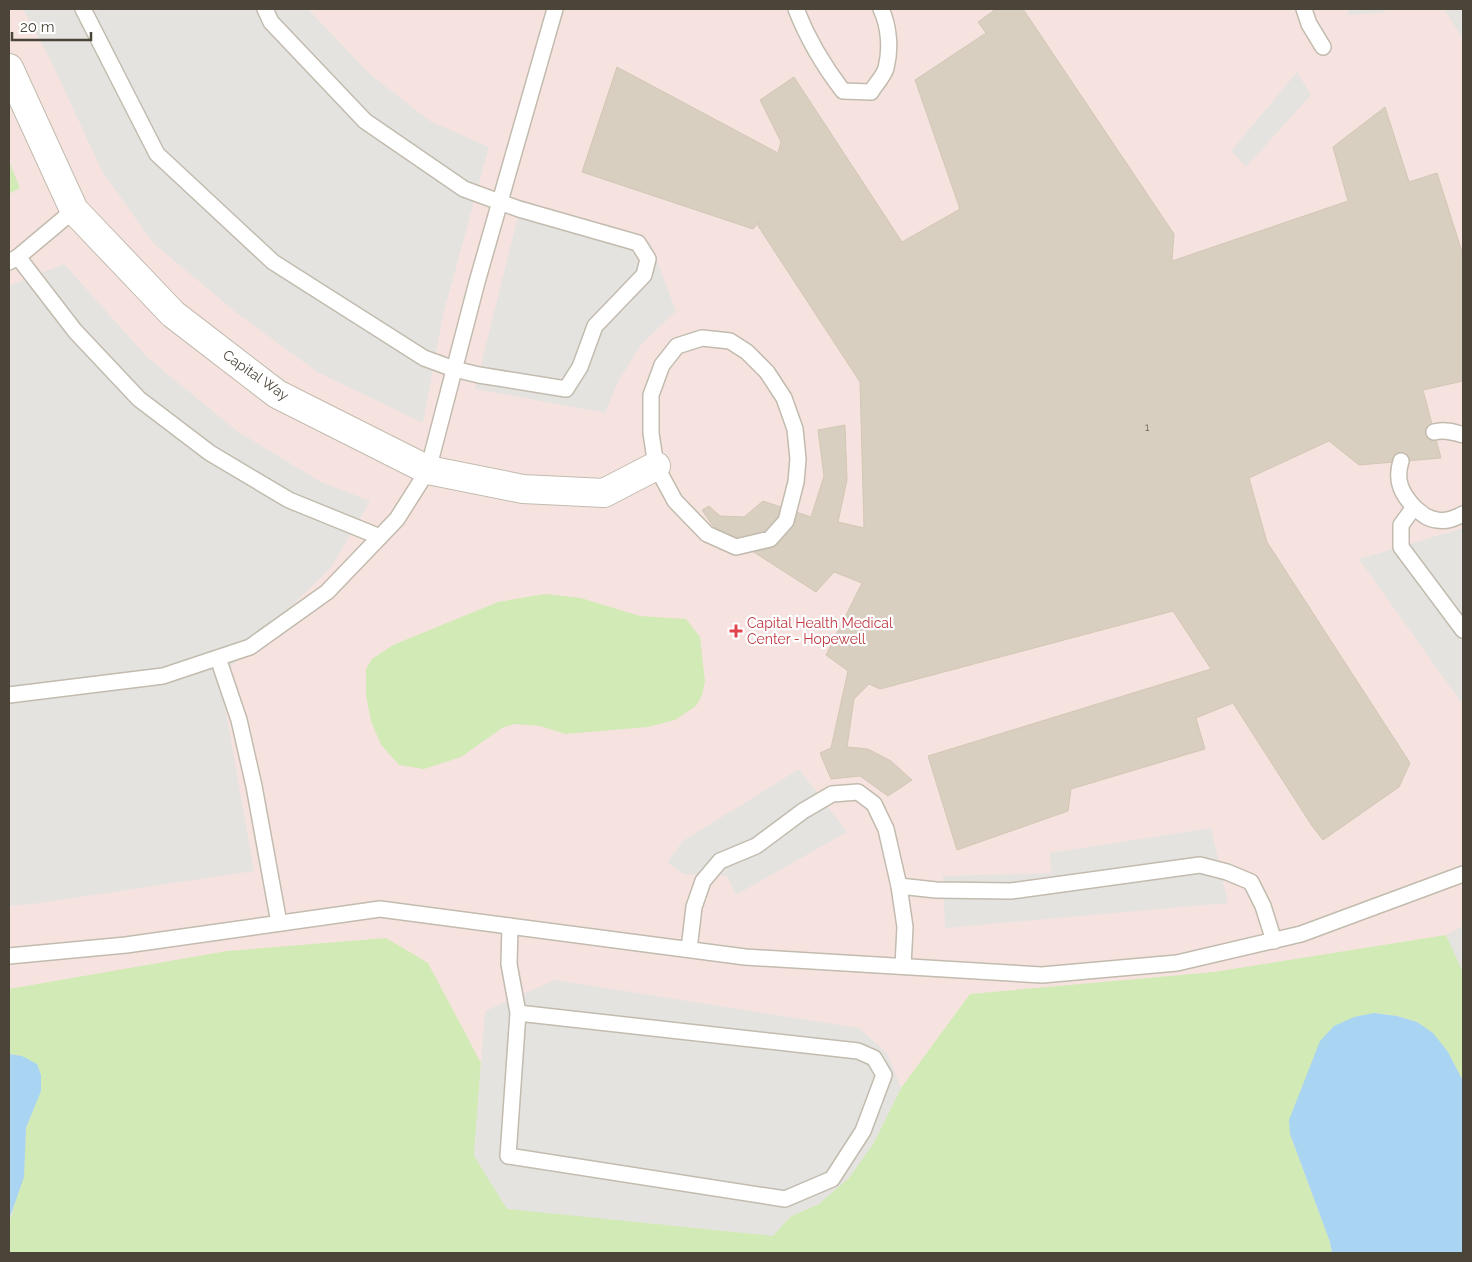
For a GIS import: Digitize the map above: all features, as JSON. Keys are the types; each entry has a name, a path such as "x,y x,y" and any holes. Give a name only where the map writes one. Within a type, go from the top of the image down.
{"street":[{"name":"Capital Way","path":"9,68 74,210 173,314 277,394 428,470 522,489 604,493 656,466"}],"lane":[{"path":"83,9 157,154 273,262 424,358 454,369 479,375 566,389 580,367 595,326 644,276 648,259 638,243 500,202 464,188 365,121 271,22 265,9"},
{"path":"9,695 163,676 250,647 327,592 398,519 428,470 500,202 555,9"},
{"path":"796,9 804,30 824,67 843,91 871,92 886,69 888,46 887,22 880,9"},
{"path":"1304,9 1309,24 1324,47"},
{"path":"74,210 13,259 75,331 139,399 210,453 289,500 380,538"},
{"path":"702,338 730,341 746,352 767,372 784,398 795,429 798,459 796,482 786,521 770,539 736,546 707,534 675,501 656,466 651,433 651,395 662,365 677,346 702,338"},
{"path":"1434,432 1439,430 1463,435"},
{"path":"1402,461 1399,468 1399,483 1404,496 1424,516 1438,520 1452,520 1463,514"},
{"path":"1414,507 1401,525 1401,547 1463,630"},
{"path":"218,658 239,720 250,767 279,923"},
{"path":"688,949 694,907 703,881 720,861 756,846 803,811 832,794 858,792 874,804 886,829 900,886 905,927 903,966"},
{"path":"900,886 936,890 1011,891 1200,865 1227,872 1251,882 1263,906 1274,941"},
{"path":"9,956 126,945 380,909 745,956 1042,975 1178,963 1274,941 1301,934 1462,876"},
{"path":"510,926 509,964 518,1013 508,1156 785,1199 832,1179 864,1131 884,1075 874,1058 858,1050 518,1013"}],"shaded area":[{"name":"Capital Health Medical Center - Hopewell","path":"9,9 1463,9 1463,1253 9,1253"},
{"path":"23,9 308,9 370,74 430,121 489,147 443,315 423,423 319,373 238,314 153,243 102,171 50,59"},
{"path":"1348,9 1384,9 1385,12 1349,15"},
{"path":"1444,9 1463,9 1463,39"},
{"path":"1297,72 1311,95 1246,167 1231,151"},
{"path":"522,200 650,242 676,311 641,345 619,380 605,413 475,389"},
{"path":"64,264 148,358 237,431 321,482 370,501 332,566 220,678 254,871 9,906 9,286"},
{"path":"1463,528 1463,705 1359,559"},
{"path":"799,769 847,832 736,895 727,876 683,874 667,862 683,841"},
{"path":"1211,828 1228,903 945,928 943,876 1051,873 1050,853"},
{"path":"1463,926 1463,972 1446,935"},
{"path":"555,980 859,1028 887,1053 901,1088 873,1144 849,1178 819,1204 791,1216 773,1236 507,1209 474,1156 485,1011"}],"green space":[{"path":"9,161 20,188 9,194"},
{"path":"545,594 581,598 640,616 686,619 700,637 705,682 702,695 696,706 675,720 648,727 565,734 540,726 514,724 502,728 461,757 424,769 399,765 381,745 371,721 366,695 366,669 372,659 393,645 498,602"},
{"path":"1446,935 1463,972 1463,1081 1448,1052 1417,1022 1397,1016 1374,1013 1300,1097 1293,1111 1290,1134 1330,1242 1332,1253 9,1253 9,1220 12,1215 25,1148 26,1128 33,1110 22,1056 9,1054 9,989 227,951 386,938 428,963 481,1063 474,1156 772,1236 791,1216 819,1204 873,1144 901,1088 970,994 1214,972"}],"water":[{"path":"1374,1013 1397,1016 1417,1022 1433,1033 1448,1052 1463,1081 1463,1253 1332,1253 1330,1242 1290,1134 1289,1120 1320,1041 1334,1026 1354,1017"},
{"path":"9,1054 22,1056 37,1064 41,1075 41,1091 26,1128 24,1177 9,1220"}],"building":[{"name":"Capital Health Medical Center - Hopewell","path":"996,9 1023,9 1174,234 1172,261 1348,201 1333,147 1385,107 1409,182 1437,173 1463,255 1463,381 1423,390 1441,458 1359,465 1329,441 1249,478 1267,542 1410,763 1399,787 1323,840 1312,826 1233,703 1196,718 1205,749 1071,789 1068,811 957,850 928,756 1211,669 1173,611 880,689 869,684 854,699 847,747 868,749 891,761 912,780 888,796 860,776 831,779 820,753 831,748 848,671 826,655 862,583 834,572 816,592 713,526 702,510 709,506 720,516 744,517 763,501 811,517 824,476 818,430 845,425 847,480 838,522 864,528 860,382 758,226 759,222 753,229 582,172 617,67 778,153 781,142 760,100 794,77 902,242 960,209 915,80 986,33 978,22"}],"place":[{"name":"Capital Health Medical Center - Hopewell","path":"736,631"}]}
